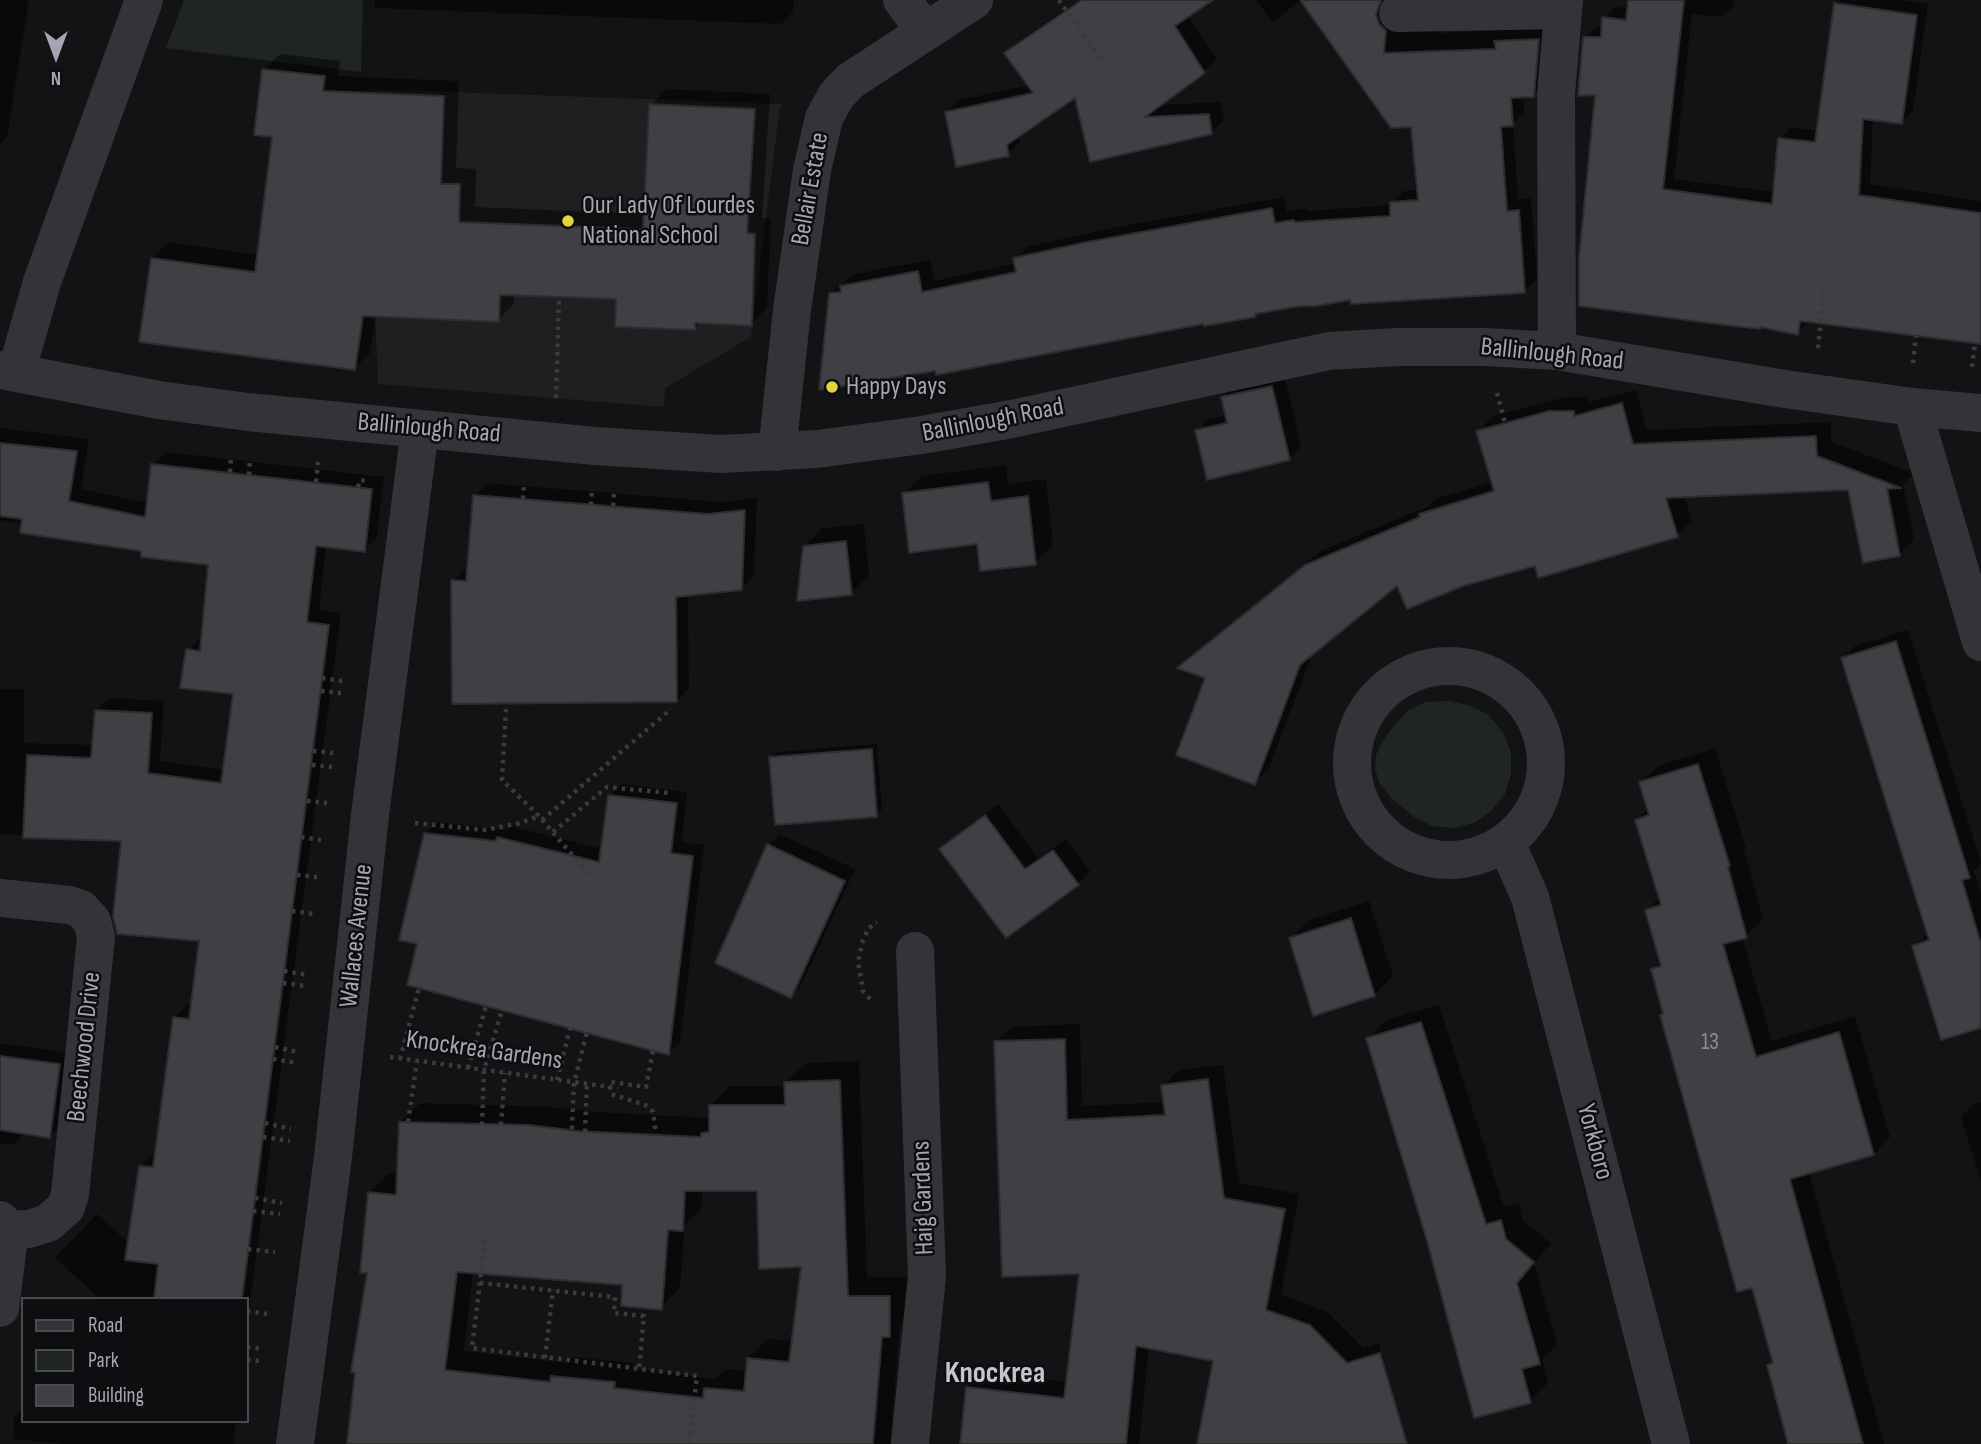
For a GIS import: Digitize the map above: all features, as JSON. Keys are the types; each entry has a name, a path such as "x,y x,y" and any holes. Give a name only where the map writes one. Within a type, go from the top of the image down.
{"street":[{"path":"8,371 144,0"},
{"path":"902,0 925,31"},
{"name":"Bellair Estate","path":"777,452 812,170 824,118 836,96 850,81 974,0"},
{"path":"1398,13 1563,5 1556,94 1557,351"},
{"name":"Ballinlough Road","path":"8,371 159,400 420,429 721,454 832,448 991,423 1329,351 1485,346 1557,351 1734,382 1912,407 1981,413"},
{"path":"1912,407 1981,642"},
{"name":"Wallaces Avenue","path":"295,1444 370,815 420,429"},
{"path":"1438,666 1470,668 1500,680 1525,701 1541,729 1547,760 1543,792 1529,820 1506,843 1477,857 1445,860 1413,854 1385,837 1365,813 1353,782 1352,751 1362,719 1378,696 1407,675 1438,666"},
{"name":"Yorkboro","path":"1506,843 1530,897 1671,1444"},
{"name":"Beechwood Drive","path":"0,898 69,905 81,909 92,921 96,937 70,1195 66,1207 48,1223 29,1229 5,1225 0,1308"},
{"name":"Haig Gardens","path":"910,1444 926,1276 915,951"}],"path":[{"path":"1059,0 1105,65"},
{"path":"1818,356 1824,288"},
{"path":"556,409 559,297"},
{"path":"506,709 502,780 541,818 591,877"},
{"path":"370,815 403,822 485,830 541,818 671,709"},
{"path":"553,832 607,787 670,793"},
{"path":"284,971 310,975"},
{"path":"283,983 308,986"},
{"path":"400,1059 419,988"},
{"path":"468,1068 486,1006"},
{"path":"482,1125 484,1070 502,1010"},
{"path":"557,1080 570,1028"},
{"path":"572,1129 574,1083 587,1032"},
{"path":"275,1047 300,1052"},
{"name":"Knockrea Gardens","path":"344,1050 618,1088"},
{"path":"653,1051 646,1087 611,1082 610,1087 611,1094 648,1106 653,1112 656,1134"},
{"path":"274,1059 299,1063"},
{"path":"408,1122 417,1061"},
{"path":"501,1125 505,1073"},
{"path":"585,1132 587,1084"},
{"path":"265,1123 303,1131"},
{"path":"263,1137 302,1143"},
{"path":"255,1198 293,1205"},
{"path":"253,1211 292,1216"},
{"path":"485,1240 472,1348 697,1376 689,1444"},
{"path":"248,1249 287,1253"},
{"path":"480,1283 615,1297 614,1313 644,1316 639,1369"},
{"path":"545,1357 553,1290"}],"shaded area":[{"name":"Our Lady Of Lourdes National School","path":"366,89 783,104 780,106 751,337 665,388 664,407 378,384"}],"green space":[{"path":"184,0 363,0 361,72 166,48"},
{"path":"1449,701 1471,706 1488,715 1503,732 1511,752 1511,774 1505,794 1491,811 1474,823 1453,828 1432,826 1414,817 1391,798 1379,782 1375,769 1376,755 1384,739 1409,710 1426,702"}],"building":[{"path":"1082,0 1213,0 1175,26 1205,73 1145,117 1209,114 1212,134 1090,162 1075,98 1007,145 1009,156 956,167 945,112 1033,93 1004,53"},
{"path":"1300,0 1381,0 1376,14 1379,24 1386,31 1384,53 1496,49 1494,41 1539,39 1534,97 1511,98 1513,126 1501,127 1507,211 1519,210 1525,293 1351,304 1350,300 1300,306 1255,314 1256,317 1204,326 1203,324 936,375 935,371 819,390 829,293 841,292 840,286 918,271 922,292 1016,272 1013,258 1087,242 1272,208 1275,223 1390,216 1390,202 1418,200 1411,127 1391,128"},
{"path":"1628,0 1684,0 1663,189 1772,204 1778,138 1815,142 1834,3 1917,15 1902,124 1863,119 1859,195 1981,213 1981,344 1800,321 1798,335 1760,327 1579,306 1579,258 1595,95 1578,96 1583,37 1601,37 1602,17 1626,20"},
{"path":"262,69 325,76 323,91 444,96 441,184 460,184 459,222 643,229 649,104 755,109 747,233 755,234 752,326 695,323 695,330 615,327 616,299 500,295 499,322 363,316 355,370 139,342 151,258 255,272 272,137 254,135"},
{"path":"1272,386 1290,460 1207,480 1195,430 1227,423 1221,397"},
{"path":"1622,403 1633,444 1816,436 1817,456 1901,488 1887,489 1900,556 1863,563 1848,490 1666,498 1678,537 1538,578 1535,566 1463,586 1407,609 1397,586 1300,665 1255,785 1176,755 1205,678 1177,668 1305,565 1420,517 1419,514 1494,491 1476,431 1549,411 1574,411 1574,416"},
{"path":"0,443 77,451 69,501 145,517 151,464 372,489 365,552 316,546 307,622 329,625 242,1297 154,1297 158,1264 125,1260 139,1166 153,1167 173,1017 189,1019 199,941 117,934 113,916 121,841 23,838 27,755 91,758 95,710 152,713 148,773 221,783 233,694 180,688 186,649 200,651 208,565 141,557 141,551 20,533 22,519 0,516"},
{"path":"988,482 991,501 1028,496 1036,565 980,571 977,544 909,553 902,493"},
{"path":"473,495 707,514 745,510 742,590 676,597 677,702 452,704 451,580 466,581"},
{"path":"846,541 852,595 797,601 803,546"},
{"path":"1896,641 1970,878 1962,880 1981,944 1981,1028 1941,1040 1912,946 1929,940 1841,658"},
{"path":"872,749 877,817 775,825 769,757"},
{"path":"1698,764 1730,866 1728,867 1747,938 1723,944 1756,1057 1839,1032 1874,1155 1790,1179 1863,1444 1788,1444 1767,1365 1773,1363 1752,1288 1737,1292 1660,1015 1663,1014 1651,969 1661,966 1645,910 1661,905 1635,820 1649,815 1639,782"},
{"path":"608,795 677,803 671,853 693,856 669,1055 407,985 417,944 399,940 424,833 496,841 497,837 599,862"},
{"path":"985,815 1025,869 1053,850 1079,885 1006,938 939,849"},
{"path":"767,844 845,881 791,998 715,963"},
{"path":"1351,918 1375,996 1313,1016 1289,938"},
{"path":"1421,1022 1486,1224 1501,1220 1506,1239 1534,1262 1517,1283 1540,1364 1522,1369 1531,1403 1474,1418 1427,1241 1366,1038"},
{"path":"1065,1039 1067,1120 1165,1115 1161,1085 1208,1079 1224,1198 1285,1209 1266,1310 1310,1325 1347,1363 1380,1353 1407,1444 1197,1444 1213,1361 1136,1346 1126,1444 960,1444 966,1387 1064,1398 1079,1274 1002,1277 994,1041"},
{"path":"0,1056 60,1064 50,1138 0,1130"},
{"path":"840,1080 848,1296 890,1296 890,1337 882,1337 873,1444 347,1444 355,1373 351,1372 367,1273 360,1273 368,1192 396,1195 399,1122 529,1125 577,1131 701,1137 701,1133 709,1132 709,1105 785,1105 784,1082","holes":["685,1191 757,1191 759,1269 801,1267 789,1362 747,1358 744,1391 704,1388 703,1398 614,1388 615,1382 551,1376 550,1382 445,1370 457,1272 622,1285 621,1306 662,1310 668,1230 683,1231"]}],"place":[{"name":"Our Lady Of Lourdes National School","path":"568,221"},
{"name":"Happy Days","path":"832,387"}],"district":[{"name":"Knockrea","path":"995,1374"}]}
